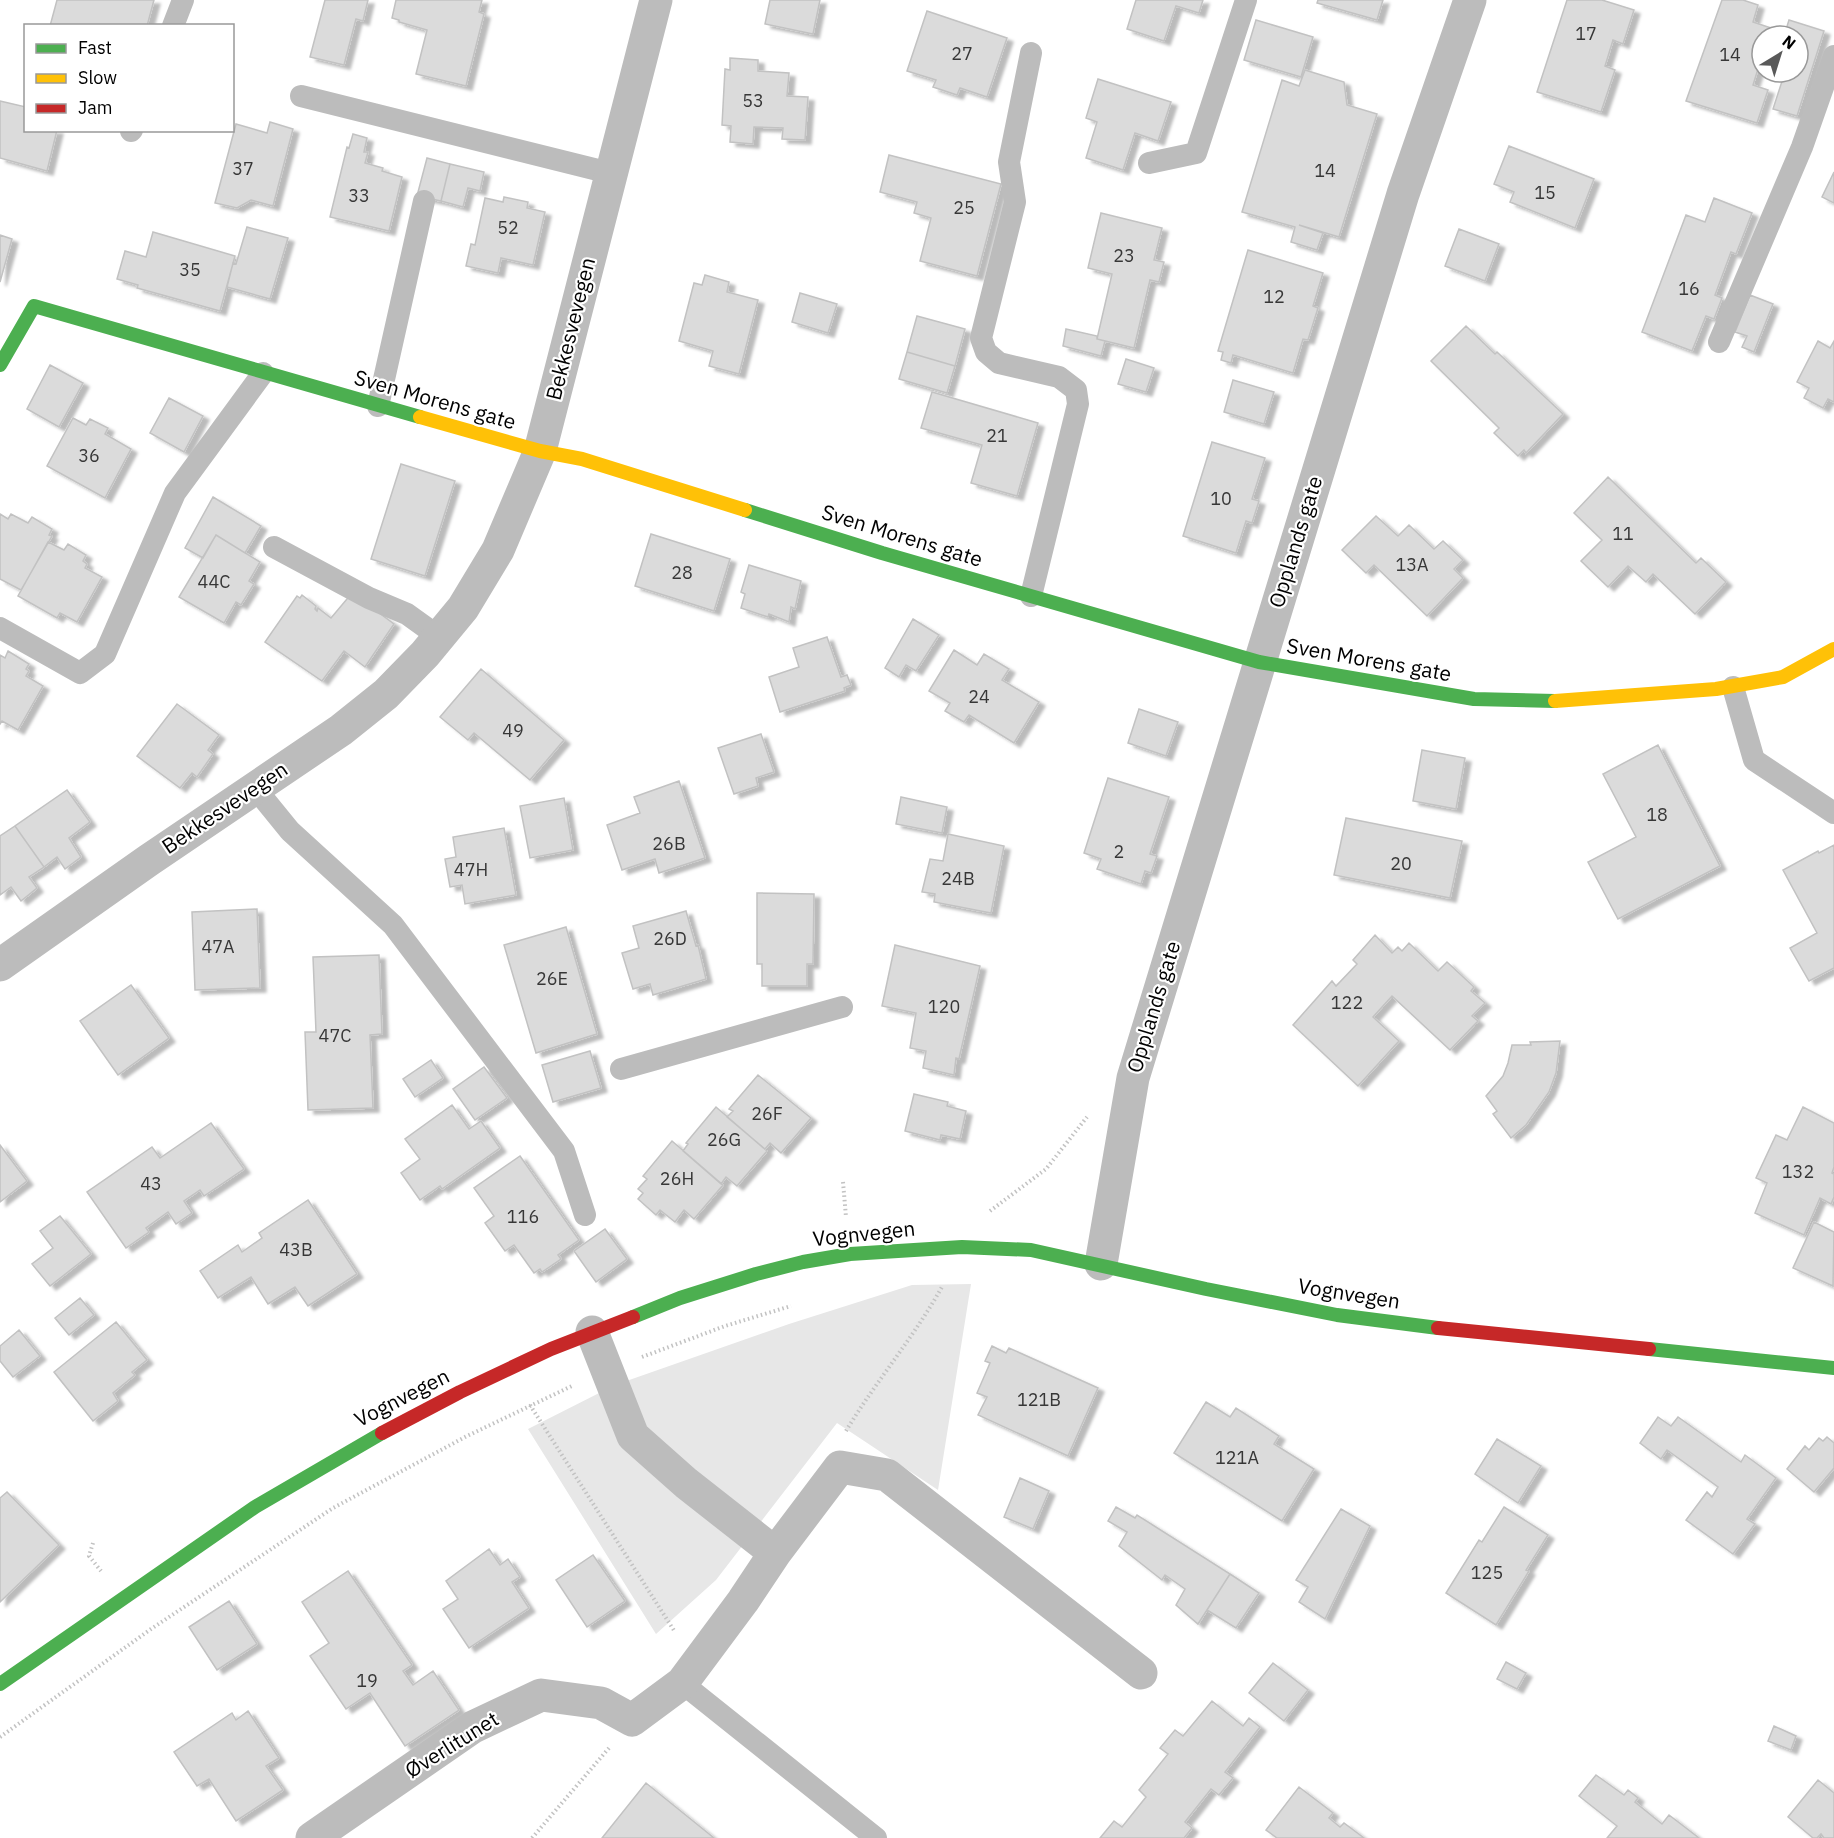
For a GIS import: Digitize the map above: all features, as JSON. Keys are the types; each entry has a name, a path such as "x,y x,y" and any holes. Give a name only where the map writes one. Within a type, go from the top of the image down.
{"street":[{"name":"Bekkesvevegen","path":"0,965 341,730 386,694 439,638 463,608 498,550 540,451 656,0"},
{"name":"Opplands gate","path":"1101,1264 1132,1078 1403,194 1470,0"},
{"name":"Sven Morens gate","path":"0,365 33,306 378,406 540,451 582,459 882,553 1259,662 1474,699 1556,701 1733,687 1783,677 1834,648"},
{"name":"Vognvegen","path":"0,1684 255,1507 349,1450 460,1392 592,1332 680,1298 803,1262 850,1254 916,1248 1031,1250 1217,1292 1337,1315 1447,1329 1834,1368"},
{"path":"592,1332 633,1437 686,1483 775,1553"},
{"path":"632,1720 689,1674 775,1553 840,1467 887,1475 1141,1673"},
{"name":"Øverlitunet","path":"312,1838 473,1727 541,1695 601,1703 632,1720"}],"lane":[{"path":"174,24 183,0"},
{"path":"1149,163 1196,153 1246,0"},
{"path":"1031,53 1009,162 1015,202 981,338 986,352 999,363 1059,377 1076,390 1078,404 1031,596"},
{"path":"1719,342 1802,147 1834,56"},
{"path":"302,96 610,173"},
{"path":"378,406 424,201"},
{"path":"0,628 80,673 105,654 175,494 263,373"},
{"path":"274,548 369,598 407,614 439,638"},
{"path":"1733,687 1754,760 1834,813"},
{"path":"255,788 290,831 393,925 564,1151 585,1215"},
{"path":"621,1069 842,1006"},
{"path":"689,1674 876,1838"}],"path":[{"path":"984,1214 1046,1168 1088,1115"},
{"path":"840,1467 838,1444 945,1282"},
{"path":"0,1737 151,1629 333,1508 467,1436 607,1371 725,1326 792,1306"},
{"path":"530,1405 689,1674"},
{"path":"532,1838 632,1720"}],"shaded area":[{"path":"971,1284 938,1490 837,1423 716,1580 656,1634 528,1429 615,1385 789,1324 912,1285"}],"building":[{"path":"57,0 154,0 148,24 51,24"},
{"path":"325,0 368,0 363,21 356,19 344,65 310,57"},
{"path":"396,0 482,0 479,12 484,14 466,86 416,74 427,30 392,18"},
{"path":"770,0 820,0 813,34 765,24"},
{"path":"1136,0 1203,0 1199,13 1176,6 1164,41 1127,29"},
{"path":"1318,0 1383,0 1377,20 1317,3"},
{"path":"1567,0 1602,0 1634,10 1623,44 1613,40 1605,66 1615,70 1601,112 1537,92"},
{"path":"1722,0 1743,0 1758,5 1753,22 1759,24 1750,24 1750,84 1768,90 1757,123 1686,101"},
{"path":"927,11 1007,38 987,97 960,88 957,95 933,87 936,80 907,71"},
{"path":"1256,20 1313,37 1301,77 1244,60"},
{"path":"1789,20 1802,24 1788,24"},
{"path":"1810,27 1824,31 1810,75"},
{"path":"730,58 758,60 758,71 789,73 787,96 808,97 805,140 782,139 783,128 754,127 753,144 730,142 731,126 722,125 725,69 730,70"},
{"path":"1305,70 1344,82 1347,105 1377,114 1339,237 1299,225 1323,233 1317,250 1291,242 1295,227 1242,212 1282,80 1299,86"},
{"path":"1098,79 1171,102 1158,141 1135,133 1123,170 1086,158 1097,122 1086,118"},
{"path":"1781,84 1807,84 1797,116 1773,109"},
{"path":"0,101 24,107 24,132 57,132 47,171 0,158"},
{"path":"270,122 293,129 273,206 251,200 237,208 215,203 236,124 267,133"},
{"path":"353,134 367,138 364,152 368,152 365,163 402,177 389,231 330,217 347,147 349,148"},
{"path":"1509,146 1594,179 1575,228 1510,202 1514,192 1494,184"},
{"path":"889,155 1001,184 977,276 920,261 931,218 914,213 917,202 880,192"},
{"path":"427,158 450,164 441,201 417,196"},
{"path":"450,164 484,172 480,191 468,188 463,207 441,201"},
{"path":"1834,172 1834,203 1822,197"},
{"path":"504,197 528,202 527,208 545,212 533,265 501,258 498,273 466,266 471,244 475,245 485,198 503,202"},
{"path":"1714,198 1752,213 1736,254 1731,252 1715,295 1722,298 1714,319 1706,316 1692,351 1642,332 1686,215 1705,222"},
{"path":"1101,213 1162,228 1154,260 1164,262 1159,282 1150,280 1134,348 1097,339 1112,274 1088,268"},
{"path":"247,227 288,238 270,299 227,287 233,263 236,264"},
{"path":"1459,229 1499,244 1485,281 1445,266"},
{"path":"153,232 235,256 220,311 137,288 138,285 117,279 125,251 146,257"},
{"path":"0,235 12,239 0,282"},
{"path":"1248,250 1323,273 1313,306 1318,308 1308,340 1303,339 1293,373 1233,355 1231,363 1221,360 1223,352 1218,351"},
{"path":"705,275 729,282 727,292 758,300 739,374 709,366 713,351 679,341 694,283 702,285"},
{"path":"800,293 837,304 828,333 792,322"},
{"path":"1750,295 1773,304 1754,352 1742,347 1747,336 1735,332"},
{"path":"917,316 965,329 955,366 907,352"},
{"path":"1466,326 1563,414 1526,453 1524,450 1518,456 1494,433 1499,428 1431,361"},
{"path":"1066,329 1097,336 1097,339 1105,341 1101,356 1063,346"},
{"path":"1818,341 1830,348 1834,341 1834,402 1828,399 1823,408 1804,398 1809,388 1797,382"},
{"path":"907,352 955,366 947,393 899,379"},
{"path":"1126,359 1154,368 1146,392 1118,384"},
{"path":"50,365 83,383 59,427 27,409"},
{"path":"1233,380 1274,392 1264,424 1224,412"},
{"path":"932,392 1038,423 1017,496 971,483 982,445 921,428"},
{"path":"169,398 203,416 184,452 150,433"},
{"path":"73,418 86,425 90,419 108,428 105,434 131,449 105,498 47,466"},
{"path":"1212,442 1265,458 1252,499 1259,501 1252,523 1246,521 1236,553 1183,536"},
{"path":"401,464 455,481 425,576 371,559"},
{"path":"1608,477 1696,563 1701,558 1726,582 1695,614 1653,574 1646,582 1628,566 1608,587 1581,561 1602,540 1574,513"},
{"path":"213,497 261,526 245,553 216,535 203,558 185,548"},
{"path":"0,514 8,519 11,514 28,523 32,517 52,529 49,535 52,536 21,590 0,579"},
{"path":"1376,516 1398,536 1409,525 1434,549 1443,541 1463,560 1454,569 1463,578 1427,616 1374,565 1366,573 1342,550"},
{"path":"651,534 730,559 714,611 635,586"},
{"path":"216,535 260,562 249,581 254,584 241,605 236,602 224,623 179,597"},
{"path":"48,542 64,550 68,544 86,555 83,561 87,564 85,568 102,577 77,622 60,613 57,618 18,596"},
{"path":"749,565 801,581 795,609 791,607 789,622 769,614 768,617 741,608 745,594 741,592"},
{"path":"352,593 394,624 365,667 344,651 322,681 265,642 297,596 300,598 302,595 316,606 317,611 318,608 331,618"},
{"path":"913,619 939,635 916,671 906,665 899,677 885,668"},
{"path":"827,637 841,677 847,675 851,685 844,688 845,691 780,712 769,677 799,667 793,648"},
{"path":"954,650 977,665 984,654 1009,669 1002,680 1039,702 1014,743 969,715 964,722 945,711 950,703 929,691"},
{"path":"8,651 29,664 26,676 43,686 18,730 2,721 0,724 0,655 5,658"},
{"path":"481,669 564,740 530,780 474,733 468,740 440,717"},
{"path":"177,704 219,735 208,750 213,754 197,777 192,773 180,788 137,756"},
{"path":"1139,709 1178,722 1166,756 1128,743"},
{"path":"761,734 774,772 756,778 758,786 734,794 718,748"},
{"path":"1658,745 1720,866 1618,919 1588,862 1636,837 1603,774"},
{"path":"1422,750 1465,758 1456,809 1413,801"},
{"path":"1108,778 1169,797 1150,854 1157,856 1151,873 1145,871 1141,884 1097,869 1101,859 1084,853"},
{"path":"679,781 705,858 659,873 655,859 622,870 607,825 640,813 634,797"},
{"path":"67,790 90,822 69,838 81,857 65,869 57,857 44,867 15,826"},
{"path":"901,797 947,807 942,833 896,824"},
{"path":"564,798 573,850 530,858 520,806"},
{"path":"1346,818 1462,841 1450,898 1334,875"},
{"path":"15,826 44,867 29,877 37,888 21,901 11,887 0,895 0,836"},
{"path":"504,828 516,895 465,904 462,885 450,887 445,859 456,857 453,837"},
{"path":"948,834 1004,846 991,913 934,902 935,894 922,892 930,859 943,861"},
{"path":"1834,845 1834,968 1809,981 1790,948 1817,933 1783,870"},
{"path":"757,893 814,894 813,964 807,964 807,986 762,986 762,964 757,964"},
{"path":"257,909 260,988 195,990 192,912"},
{"path":"686,911 696,946 698,945 706,979 653,995 650,984 633,989 622,953 639,948 633,926"},
{"path":"566,927 597,1034 536,1053 504,945"},
{"path":"1375,935 1392,953 1398,947 1402,951 1409,943 1438,971 1447,962 1474,987 1471,991 1485,1003 1472,1016 1478,1021 1450,1050 1392,996 1373,1017 1399,1041 1358,1086 1293,1025 1332,981 1336,986 1357,964 1353,960"},
{"path":"895,945 980,966 959,1059 956,1058 954,1075 923,1068 926,1051 910,1048 916,1013 882,1006"},
{"path":"379,955 382,1034 370,1035 373,1108 308,1110 305,1032 316,1032 313,957"},
{"path":"131,985 169,1038 118,1075 80,1021"},
{"path":"1560,1041 1556,1073 1549,1092 1526,1125 1511,1138 1493,1114 1497,1111 1486,1096 1503,1076 1512,1045"},
{"path":"590,1051 601,1088 553,1102 542,1065"},
{"path":"431,1060 443,1078 415,1097 403,1079"},
{"path":"484,1067 507,1098 475,1120 453,1089"},
{"path":"758,1075 811,1118 781,1153 770,1143 765,1149 727,1117 733,1111 729,1109"},
{"path":"914,1094 948,1102 947,1106 966,1111 960,1139 941,1135 940,1140 905,1131"},
{"path":"452,1105 469,1129 481,1121 500,1148 442,1189 440,1186 420,1200 401,1173 420,1159 405,1139"},
{"path":"716,1107 767,1151 737,1186 726,1177 721,1184 683,1151 688,1144 686,1143"},
{"path":"1803,1107 1834,1123 1832,1173 1834,1174 1834,1197 1831,1204 1820,1198 1804,1235 1755,1213 1767,1183 1756,1178 1776,1135 1787,1140"},
{"path":"211,1123 244,1169 204,1196 200,1190 184,1201 192,1213 176,1224 168,1212 146,1228 149,1232 126,1248 87,1192 152,1147 160,1158"},
{"path":"672,1141 723,1185 694,1219 684,1210 675,1222 660,1210 656,1215 638,1199 643,1193 638,1189 647,1179 643,1176"},
{"path":"0,1145 27,1181 0,1202"},
{"path":"520,1156 579,1240 558,1255 561,1259 542,1272 540,1269 534,1273 514,1245 505,1251 485,1223 494,1216 474,1188"},
{"path":"308,1200 357,1274 308,1306 295,1287 268,1304 251,1277 218,1298 200,1271 238,1245 242,1252 262,1238 259,1233"},
{"path":"60,1216 91,1254 50,1286 32,1264 53,1248 40,1231"},
{"path":"1814,1222 1834,1232 1833,1286 1793,1268"},
{"path":"605,1229 627,1259 596,1282 574,1251"},
{"path":"80,1298 94,1315 69,1335 55,1318"},
{"path":"116,1322 147,1360 132,1372 135,1375 113,1393 118,1401 93,1421 54,1372"},
{"path":"19,1330 40,1356 13,1377 0,1361 0,1346"},
{"path":"992,1346 1006,1353 1009,1348 1098,1388 1068,1456 978,1415 987,1397 977,1393 990,1363 985,1361"},
{"path":"1206,1402 1230,1417 1236,1408 1279,1436 1274,1444 1314,1469 1282,1521 1174,1453"},
{"path":"1658,1417 1671,1426 1678,1417 1741,1462 1745,1455 1776,1478 1747,1519 1755,1524 1733,1554 1686,1520 1707,1492 1712,1497 1718,1487 1667,1450 1661,1459 1640,1443"},
{"path":"1827,1437 1834,1443 1834,1468 1814,1492 1787,1469 1805,1446 1809,1450 1819,1438 1823,1441"},
{"path":"1497,1439 1541,1466 1518,1503 1475,1474"},
{"path":"1020,1478 1049,1491 1033,1529 1004,1517"},
{"path":"7,1492 59,1545 0,1602 0,1498"},
{"path":"1116,1507 1135,1518 1137,1515 1230,1574 1198,1624 1176,1605 1185,1589 1165,1575 1162,1580 1119,1546 1127,1532 1108,1521"},
{"path":"1504,1507 1548,1535 1496,1625 1446,1593 1479,1540 1482,1542"},
{"path":"1341,1509 1370,1526 1325,1619 1299,1602 1308,1587 1296,1580"},
{"path":"489,1549 500,1565 508,1559 520,1577 512,1582 529,1608 469,1648 443,1609 458,1599 446,1581"},
{"path":"593,1555 625,1601 587,1627 556,1580"},
{"path":"348,1571 412,1665 403,1671 413,1685 433,1671 459,1710 405,1746 370,1693 346,1709 310,1656 329,1643 302,1602"},
{"path":"1230,1574 1259,1593 1236,1628 1207,1610"},
{"path":"229,1601 257,1644 217,1670 189,1627"},
{"path":"1506,1662 1526,1673 1517,1689 1497,1679"},
{"path":"1273,1663 1308,1690 1284,1721 1249,1693"},
{"path":"1212,1701 1243,1726 1249,1718 1260,1727 1225,1772 1233,1778 1219,1795 1211,1789 1185,1822 1192,1828 1184,1838 1100,1838 1114,1821 1122,1827 1146,1797 1139,1790 1168,1754 1160,1748 1175,1730 1183,1736"},
{"path":"248,1711 279,1758 266,1766 283,1790 236,1821 209,1779 197,1786 174,1752 232,1713 236,1720"},
{"path":"1774,1726 1796,1736 1791,1750 1768,1741"},
{"path":"1596,1775 1624,1795 1628,1790 1638,1798 1635,1802 1662,1824 1669,1815 1699,1838 1607,1838 1617,1826 1579,1796"},
{"path":"1818,1780 1834,1793 1834,1838 1824,1838 1821,1834 1813,1838 1788,1817"},
{"path":"646,1783 714,1838 602,1838"},
{"path":"1299,1787 1333,1813 1329,1818 1340,1827 1344,1823 1364,1838 1277,1838 1266,1830"}],"traffic: fast":[{"path":"0,365 34,306 420,417"},
{"path":"745,510 882,553 1259,662 1474,699 1555,701"},
{"path":"633,1317 680,1298 803,1262 850,1254 962,1247 1031,1250 1337,1315 1438,1328"},
{"path":"1649,1349 1834,1368"},
{"path":"0,1684 255,1507 382,1433"}],"traffic: slow":[{"path":"420,417 540,451 582,459 745,510"},
{"path":"1555,701 1716,689 1783,677 1834,649"}],"traffic: jam":[{"path":"382,1433 460,1392 551,1349 633,1317"},
{"path":"1438,1328 1649,1349"}]}
